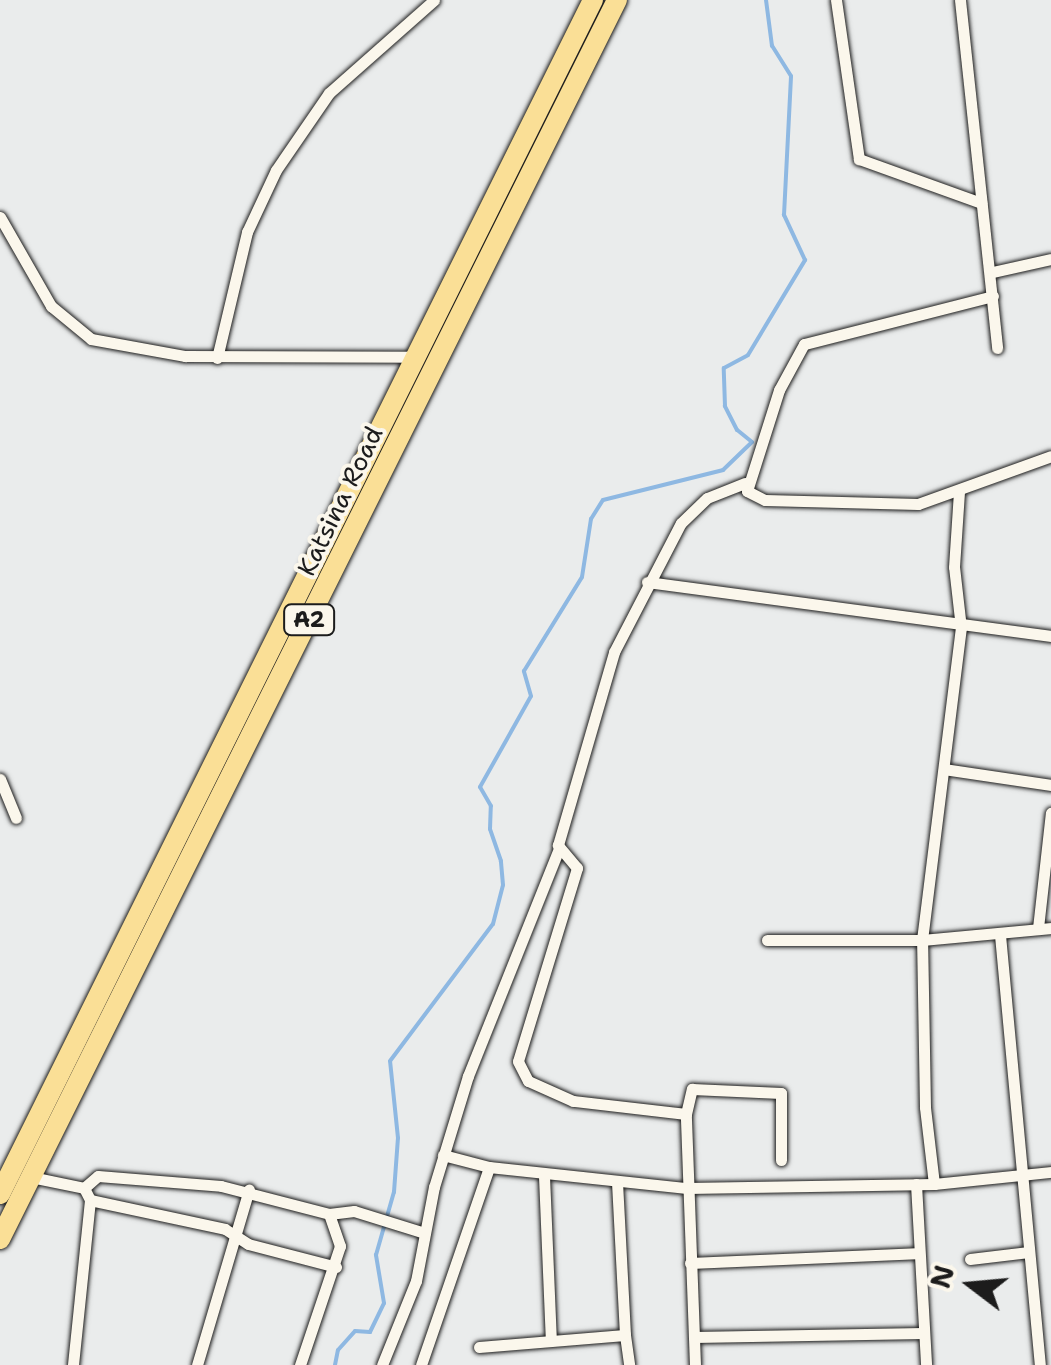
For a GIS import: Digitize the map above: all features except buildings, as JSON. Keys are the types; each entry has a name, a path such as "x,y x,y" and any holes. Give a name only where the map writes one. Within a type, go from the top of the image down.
{"highway":[{"name":"Katsina Road","path":"0,1194 594,0"},
{"name":"Katsina Road","path":"0,1239 617,0"}],"street":[{"path":"218,358 247,232 276,170 330,94 434,0"},
{"path":"836,0 859,159 925,177 981,203"},
{"path":"960,0 981,203 993,272 997,348"},
{"path":"0,216 51,306 71,327 126,348 218,358 416,356 436,364"},
{"path":"993,272 1051,259"},
{"path":"382,1365 416,1281 443,1155 503,981 558,848 614,652 646,582 682,522 707,498 745,482 804,344 993,296"},
{"path":"745,482 752,496 918,504 1051,456"},
{"path":"934,1184 925,1107 922,940 961,628 954,567 959,491"},
{"path":"646,582 961,628 1051,636"},
{"path":"944,769 1051,785"},
{"path":"0,779 16,818"},
{"path":"768,940 922,940 1044,928 1051,813"},
{"path":"558,848 577,868 520,1073 573,1101 686,1114"},
{"path":"1000,934 1040,1365"},
{"path":"694,1365 686,1114 696,1086 775,1088 781,1092 781,1160"},
{"path":"443,1155 544,1176 688,1188 934,1184 1051,1172"},
{"path":"421,1365 489,1167"},
{"path":"73,1365 87,1194 98,1176 249,1190 329,1214 372,1214 426,1233"},
{"path":"544,1176 550,1341"},
{"path":"31,1177 336,1266"},
{"path":"617,1182 629,1365"},
{"path":"916,1184 916,1253 926,1365"},
{"path":"197,1365 249,1190"},
{"path":"300,1365 336,1266 340,1234 329,1214"},
{"path":"970,1259 1029,1252"},
{"path":"690,1263 916,1253"},
{"path":"694,1338 923,1333"},
{"path":"479,1347 625,1334"}],"waterway":[{"path":"335,1365 338,1350 355,1331 370,1332 384,1303 376,1255 394,1192 398,1138 390,1061 493,924 503,885 501,861 490,829 491,806 480,787 531,696 524,671 582,577 591,519 603,500 723,470 752,442 737,430 725,406 724,368 748,355 805,260 784,215 791,76 772,46 766,0"}]}
